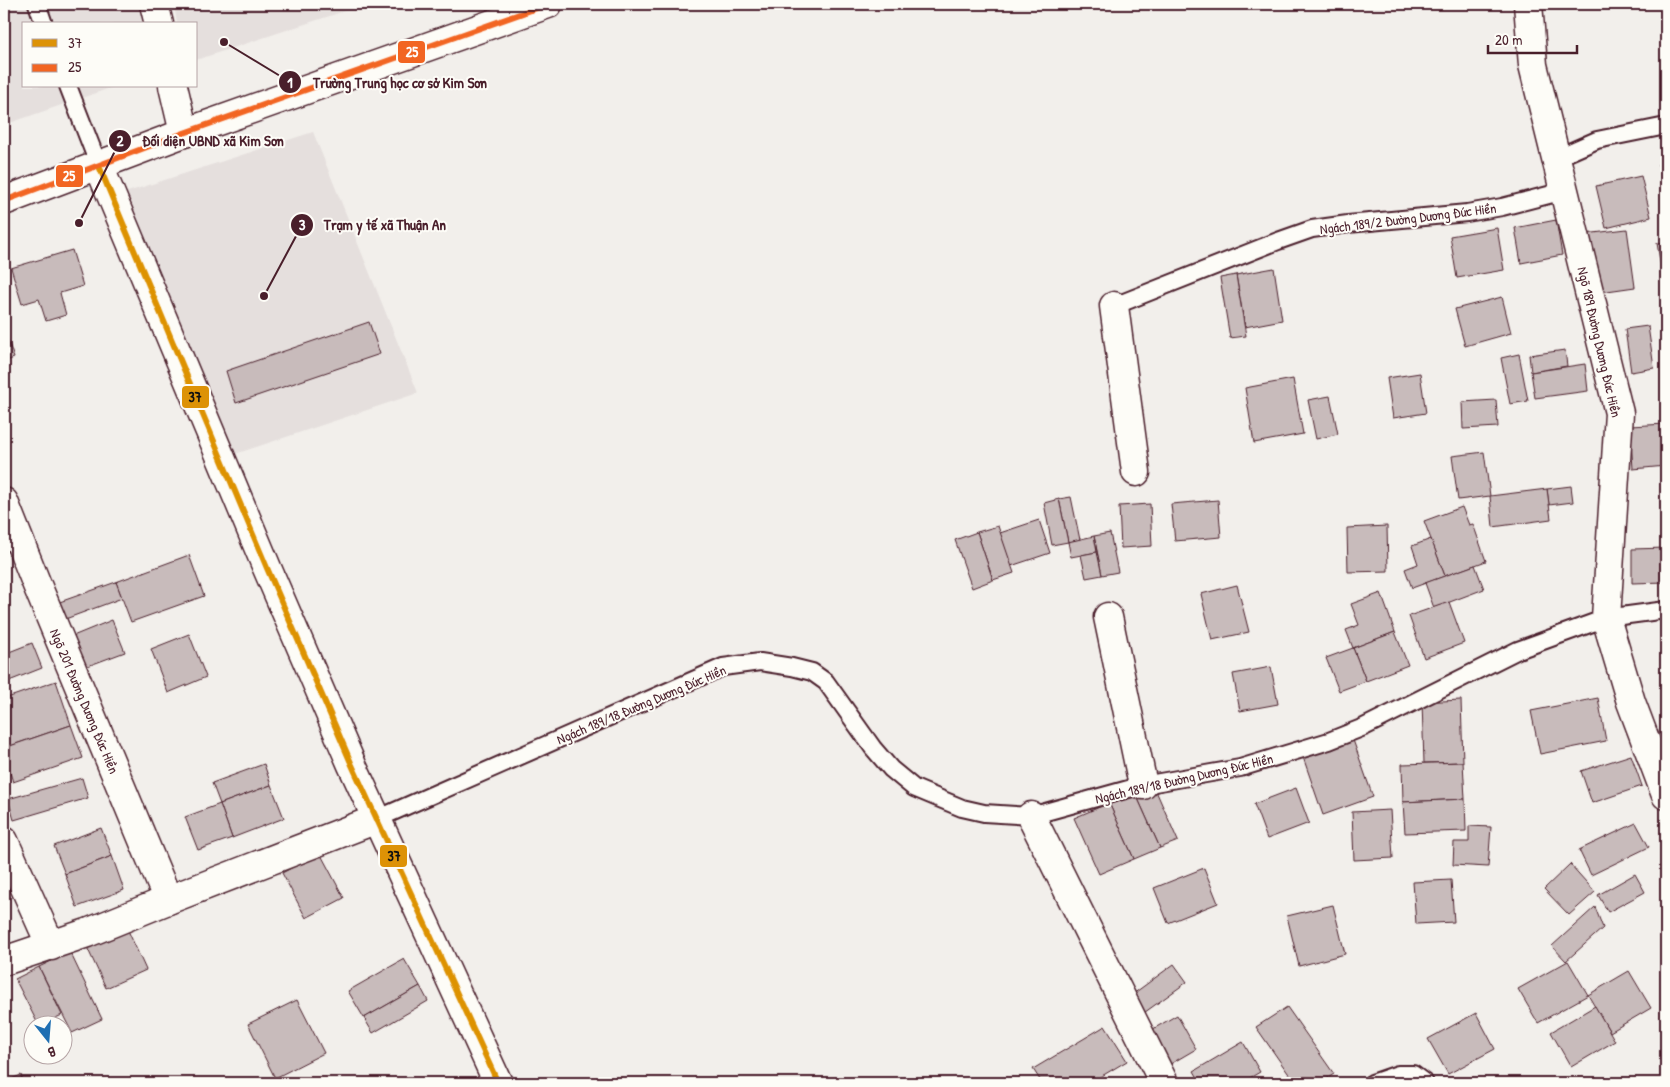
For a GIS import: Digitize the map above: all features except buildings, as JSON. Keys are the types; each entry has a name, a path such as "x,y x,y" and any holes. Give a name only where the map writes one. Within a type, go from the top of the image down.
{"main road":[{"path":"154,4 158,22"},
{"path":"4,201 184,134 548,4"},
{"name":"Ngõ 189 Đường Dương Đức Hiền","path":"1528,4 1534,65 1619,413 1606,618 1631,702 1666,795"},
{"path":"173,88 184,134"},
{"path":"99,166 278,594 352,765 498,1083"},
{"path":"1114,306 1136,472"},
{"name":"Ngõ 201 Đường Dương Đức Hiền","path":"4,502 168,900"},
{"path":"1108,616 1143,785"},
{"path":"1031,816 1164,1083"},
{"path":"4,961 51,946 377,819"},
{"path":"4,841 51,946"}],"lane":[{"path":"37,4 43,22"},
{"path":"69,88 99,166"},
{"path":"1556,158 1597,140 1666,126"},
{"name":"Ngách 189/2 Đường Dương Đức Hiền","path":"1114,306 1312,229 1467,213 1502,207 1564,191"},
{"name":"Ngách 189/18 Đường Dương Đức Hiền","path":"377,819 723,667 760,662 812,672 826,682 872,748 891,769 914,788 962,808 984,813 1031,816 1143,785 1240,768 1329,741 1364,727 1518,650 1606,618 1666,610"},
{"path":"1372,1083 1398,1074 1412,1074 1425,1083"}],"shaded area":[{"path":"4,4 139,4 143,22 22,22 22,88 110,88 4,125"},
{"path":"174,4 366,4 198,59 198,22 177,22"},
{"path":"313,132 418,393 217,460 109,198"}],"transit line":[{"name":"25","path":"4,201 184,133 548,4"},
{"name":"37","path":"99,166 267,568 352,765 498,1083"}],"place":[{"name":"Trường Trung học cơ sở Kim Sơn","path":"224,42"},
{"name":"Đối diện UBND xã Kim Sơn","path":"79,223"},
{"name":"Trạm y tế xã Thuận An","path":"264,296"}]}
